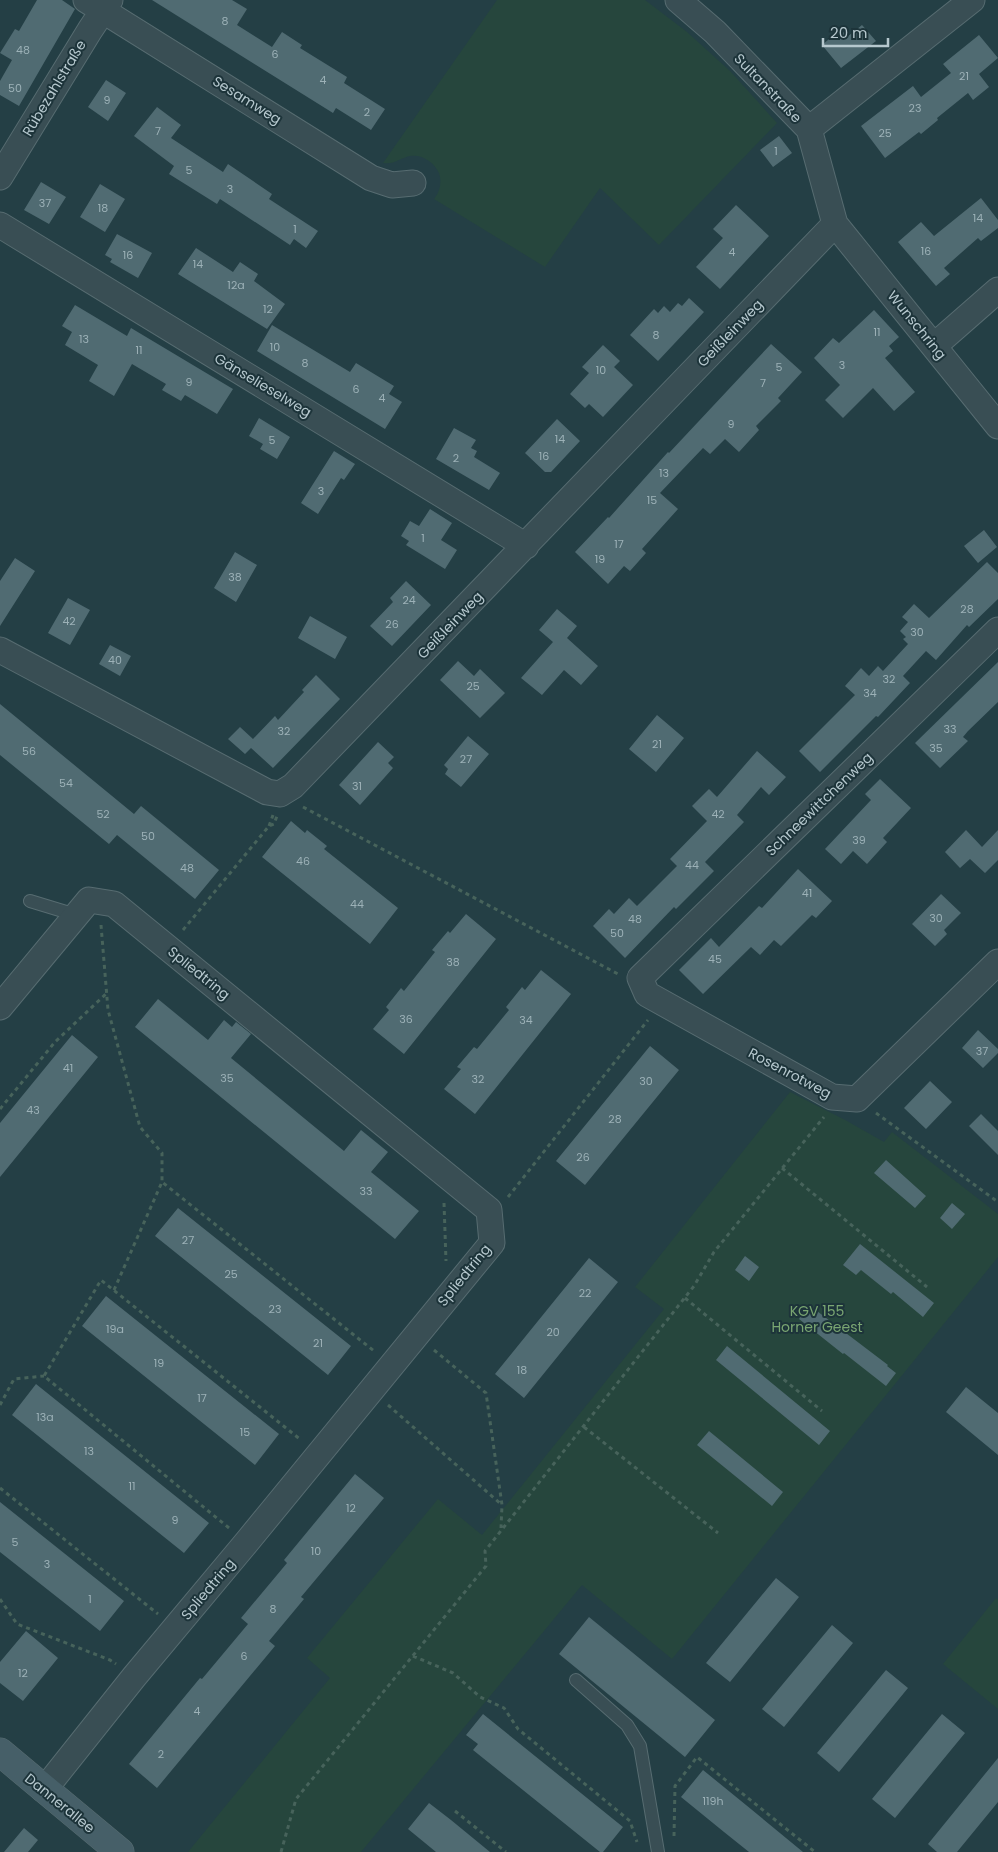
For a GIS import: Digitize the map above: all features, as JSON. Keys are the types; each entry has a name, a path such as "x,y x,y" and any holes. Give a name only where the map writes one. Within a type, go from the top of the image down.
{"street":[{"name":"Sultanstraße","path":"678,0 715,32 808,130 835,224"},
{"path":"808,130 972,0"},
{"name":"Rübezahlstraße","path":"0,178 100,4"},
{"name":"Sesamweg","path":"100,4 371,178 392,185 413,183"},
{"name":"Wunschring","path":"835,224 998,426"},
{"name":"Geißleinweg","path":"280,794 294,786 835,224"},
{"name":"Gänselieselweg","path":"0,225 526,546"},
{"path":"934,346 998,290"},
{"name":"Schneewittchenweg","path":"640,978 998,630"},
{"path":"0,650 267,792 280,794"},
{"path":"0,1007 89,900 99,902"},
{"name":"Spliedtring","path":"44,1790 134,1677 492,1242 489,1210 114,904 99,902"},
{"path":"858,1098 998,962"},
{"name":"Rosenrotweg","path":"640,978 647,994 832,1097 858,1098"},
{"name":"Dannerallee","path":"0,1752 120,1852"}],"lane":[{"path":"30,901 76,915"},
{"path":"576,1680 627,1725 640,1746 658,1852"}],"path":[{"path":"280,794 621,976 640,978"},
{"path":"168,948 269,826"},
{"path":"99,902 110,1019 140,1127 162,1152 162,1182 114,1290"},
{"path":"0,1109 55,1042 107,993"},
{"path":"491,1220 662,1002"},
{"path":"281,1852 296,1800 486,1566 485,1551 501,1529 685,1298 714,1252 834,1105 858,1098 998,1202"},
{"path":"782,1168 927,1286"},
{"path":"443,1172 446,1298"},
{"path":"162,1182 391,1365"},
{"path":"44,1376 101,1280 319,1454"},
{"path":"685,1298 822,1411"},
{"path":"416,1335 486,1393 502,1505 501,1529"},
{"path":"0,1405 14,1379 44,1376 246,1543"},
{"path":"371,1390 502,1505"},
{"path":"584,1427 718,1533"},
{"path":"0,1488 175,1628"},
{"path":"0,1599 17,1624 110,1660 134,1677"},
{"path":"413,1656 453,1673 480,1697 504,1708 518,1729 630,1821 638,1844"},
{"path":"674,1842 675,1786 697,1757 815,1852"},
{"path":"455,1811 506,1852"}],"green space":[{"path":"497,0 645,0 687,32 730,71 777,123 659,245 600,188 545,267 434,199 439,190 440,176 431,162 419,156 410,156 394,162 383,163"},
{"name":"KGV 155 Horner Geest","path":"790,1092 884,1142 892,1132 998,1214 998,1257 672,1659 582,1585 361,1852 188,1852 330,1678 307,1658 438,1499 482,1535 664,1309 635,1287"},
{"path":"996,1598 998,1600 998,1709 943,1664"}],"building":[{"path":"37,0 62,0 75,9 19,106 0,95 0,81 12,60 0,53 15,29 19,31"},
{"path":"152,0 232,0 247,9 237,25 272,47 282,32 302,45 300,48 347,77 344,83 385,109 371,130 336,108 333,113"},
{"path":"862,25 876,41 841,68 822,45 841,29 847,37"},
{"path":"979,35 998,58 979,74 989,87 973,100 968,93 937,118 938,120 921,134 919,132 885,158 861,126 913,86 921,97 951,73 943,64"},
{"path":"106,80 126,93 108,121 88,107"},
{"path":"157,107 181,125 171,138 223,172 228,164 272,194 269,199 318,231 306,248 294,239 290,245 220,199 217,204 169,174 174,166 134,136"},
{"path":"779,136 792,153 773,167 760,150"},
{"path":"41,182 66,197 49,224 24,210"},
{"path":"100,184 125,199 105,232 80,217"},
{"path":"981,198 998,220 998,228 981,241 978,238 944,268 950,274 936,286 898,242 921,222 934,236"},
{"path":"736,205 769,236 720,289 696,267 723,238 713,229"},
{"path":"117,234 152,253 138,278 110,262 112,259 105,255"},
{"path":"196,248 233,272 240,262 258,274 254,281 285,304 267,329 178,274"},
{"path":"689,298 704,312 658,361 630,335 654,309 658,313 664,306 670,312 678,303 682,306"},
{"path":"75,305 127,336 131,328 233,389 217,414 185,395 181,401 162,390 166,384 132,364 114,396 89,381 98,365 65,345 72,332 62,326"},
{"path":"874,310 899,337 889,346 893,351 885,358 915,392 894,411 873,388 843,418 825,400 840,385 814,358 833,338 839,343"},
{"path":"272,325 350,372 356,363 394,386 389,394 402,402 385,429 257,351"},
{"path":"771,344 802,372 778,398 781,401 756,426 759,430 739,452 725,439 710,454 703,448 660,493 678,509 642,549 646,553 630,571 624,566 608,584 575,552"},
{"path":"603,345 620,361 614,367 633,385 603,417 589,404 585,408 570,394 589,373 582,367"},
{"path":"259,418 290,437 277,459 260,449 263,444 249,436"},
{"path":"557,419 580,441 551,472 545,472 525,453"},
{"path":"454,428 476,440 471,448 477,451 474,457 500,473 489,490 436,459"},
{"path":"334,451 355,464 344,480 341,478 318,514 301,503"},
{"path":"430,509 452,523 441,540 457,550 445,569 406,545 409,541 401,536 410,521 419,526"},
{"path":"984,530 997,547 978,563 964,546"},
{"path":"235,552 257,565 236,602 214,588"},
{"path":"15,558 35,571 0,626 0,581"},
{"path":"987,562 998,573 998,599 969,627 967,625 936,660 926,651 903,676 910,683 878,717 876,716 820,772 799,751 855,695 845,686 861,668 869,676 878,666 883,671 908,644 903,639 906,637 900,631 908,622 902,617 914,604 929,618"},
{"path":"406,581 431,605 392,646 370,626 393,602 390,598"},
{"path":"68,598 90,610 70,645 48,633"},
{"path":"557,609 577,626 567,638 598,666 581,685 564,670 542,695 521,678 553,642 539,630"},
{"path":"310,616 347,637 335,659 298,638"},
{"path":"110,645 131,656 120,676 99,664"},
{"path":"458,661 474,676 480,669 505,693 480,718 440,680"},
{"path":"998,662 998,702 968,731 963,737 968,741 940,768 915,743"},
{"path":"316,675 340,699 273,768 251,748 245,754 228,739 240,727 253,739 275,716 278,720 304,692 302,690"},
{"path":"0,704 134,814 141,806 219,870 195,899 117,835 109,844 0,755"},
{"path":"657,715 684,738 656,772 629,749"},
{"path":"468,736 489,754 461,787 445,774 448,769 444,765"},
{"path":"378,742 394,757 388,763 393,768 360,805 339,785"},
{"path":"757,751 786,777 769,795 761,787 737,815 744,822 705,862 714,871 676,909 674,907 625,958 593,926 609,909 614,914 629,898 637,906 677,866 670,859 707,821 692,806 709,789 717,797"},
{"path":"880,779 911,808 883,838 887,842 867,864 853,851 841,864 825,849 871,800 865,794"},
{"path":"291,821 305,833 307,830 327,846 324,849 398,908 370,944 262,857"},
{"path":"966,830 982,847 998,830 998,860 985,873 970,859 960,868 945,852"},
{"path":"798,869 832,901 816,918 812,915 781,946 774,940 760,955 751,947 703,994 679,970 711,938 719,947 759,906 762,908"},
{"path":"941,894 961,913 944,930 947,934 935,946 912,924"},
{"path":"466,914 496,939 404,1054 373,1029 389,1010 386,1007 401,988 404,991 435,952 432,950"},
{"path":"541,970 571,994 475,1114 444,1089 461,1069 457,1067 474,1047 477,1049 509,1010 506,1007 522,987 525,990"},
{"path":"158,999 208,1040 224,1020 232,1027 236,1022 251,1034 231,1058 344,1151 361,1130 388,1152 371,1172 419,1211 395,1239 135,1027"},
{"path":"978,1030 998,1049 998,1053 983,1068 962,1048"},
{"path":"72,1035 98,1057 0,1177 0,1123"},
{"path":"650,1046 679,1070 585,1185 556,1161"},
{"path":"930,1081 952,1102 926,1129 904,1108"},
{"path":"981,1114 998,1131 998,1155 969,1126"},
{"path":"886,1160 926,1196 915,1208 874,1173"},
{"path":"952,1203 965,1214 952,1229 940,1218"},
{"path":"178,1208 351,1346 328,1375 155,1236"},
{"path":"860,1244 934,1303 923,1317 893,1292 891,1294 861,1270 856,1275 843,1265"},
{"path":"745,1256 759,1267 749,1281 735,1270"},
{"path":"589,1258 618,1282 524,1398 495,1374"},
{"path":"106,1296 279,1434 255,1465 82,1326"},
{"path":"809,1305 896,1373 886,1386 799,1319"},
{"path":"727,1346 830,1431 819,1445 716,1360"},
{"path":"36,1384 209,1523 184,1553 12,1415"},
{"path":"966,1387 998,1413 998,1455 946,1412"},
{"path":"709,1431 783,1492 772,1506 697,1445"},
{"path":"355,1474 384,1498 301,1597 304,1599 269,1641 275,1646 157,1788 129,1764 200,1678 202,1679 248,1624 241,1618 287,1563 284,1560"},
{"path":"0,1502 124,1601 100,1631 0,1552"},
{"path":"776,1578 799,1597 730,1682 706,1663"},
{"path":"589,1617 715,1720 685,1757 559,1654"},
{"path":"832,1625 853,1643 784,1727 762,1709"},
{"path":"26,1631 58,1658 23,1701 0,1683 0,1662"},
{"path":"886,1670 908,1688 839,1772 817,1753"},
{"path":"483,1714 623,1827 603,1852 600,1852 473,1750 478,1744 466,1735"},
{"path":"942,1714 965,1733 895,1818 872,1799"},
{"path":"998,1758 998,1802 957,1852 937,1852 928,1844"},
{"path":"703,1770 803,1852 749,1852 681,1797"},
{"path":"429,1803 490,1852 436,1852 408,1829"},
{"path":"24,1828 38,1840 28,1852 4,1852"}]}
